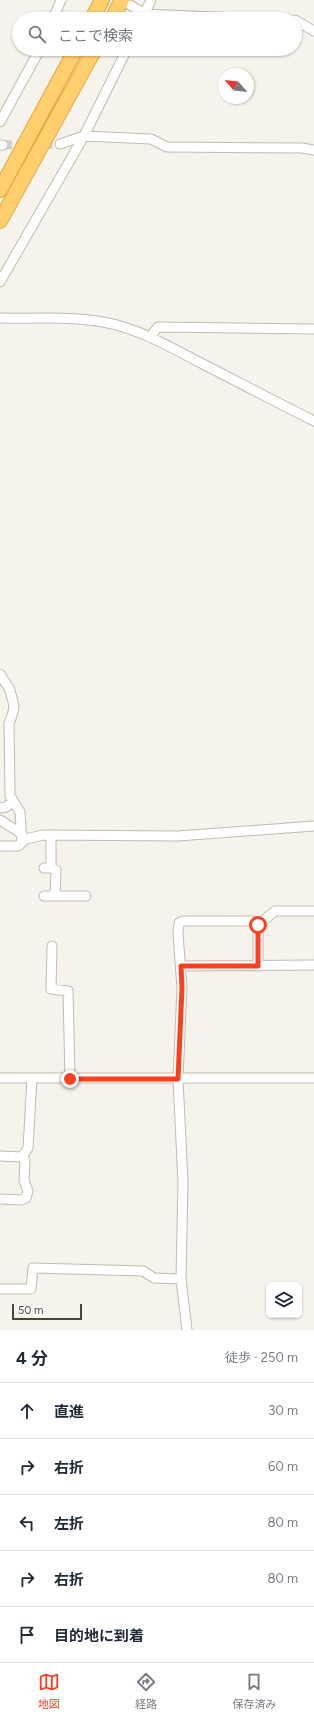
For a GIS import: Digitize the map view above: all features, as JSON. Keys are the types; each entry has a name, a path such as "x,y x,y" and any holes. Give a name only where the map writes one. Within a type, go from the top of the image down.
{"highway":[{"path":"96,12 102,0"},
{"path":"118,12 126,3"},
{"path":"0,190 72,56"},
{"path":"0,221 91,56"}],"street":[{"path":"56,12 61,0"},
{"path":"146,12 151,0"},
{"path":"126,3 138,12"},
{"path":"302,24 314,31"},
{"path":"0,122 36,56"},
{"path":"0,282 84,136 124,56"},
{"path":"60,144 84,136 151,139 167,147 302,148 314,150"},
{"path":"0,318 105,322 150,337 314,421"},
{"path":"150,337 158,327 314,329"},
{"path":"0,674 10,690 14,706 9,724 10,796 20,812 22,838 18,846 0,846"},
{"path":"0,808 6,807 13,801"},
{"path":"0,820 22,838 51,835 178,836 314,826"},
{"path":"51,835 47,868 56,870 55,896"},
{"path":"44,896 86,896"},
{"path":"258,925 275,911 314,912"},
{"path":"187,1330 181,1279 182,1182 178,1079 182,988 178,933 179,923 183,921 253,921 258,925"},
{"path":"258,925 258,966"},
{"path":"52,946 51,989 68,990 70,1079"},
{"path":"181,966 314,965"},
{"path":"0,1078 314,1078"},
{"path":"22,1157 28,1148 32,1078"},
{"path":"0,1156 22,1157"},
{"path":"0,1199 21,1200 26,1198 28,1191 24,1181 25,1160 22,1157"},
{"path":"0,1288 31,1289 33,1268 144,1271 154,1278 181,1279"}],"tunnel":[{"path":"3,145 60,144"}],"route":[{"path":"70,1079 178,1079 182,988 181,966 258,966 258,925"}]}
